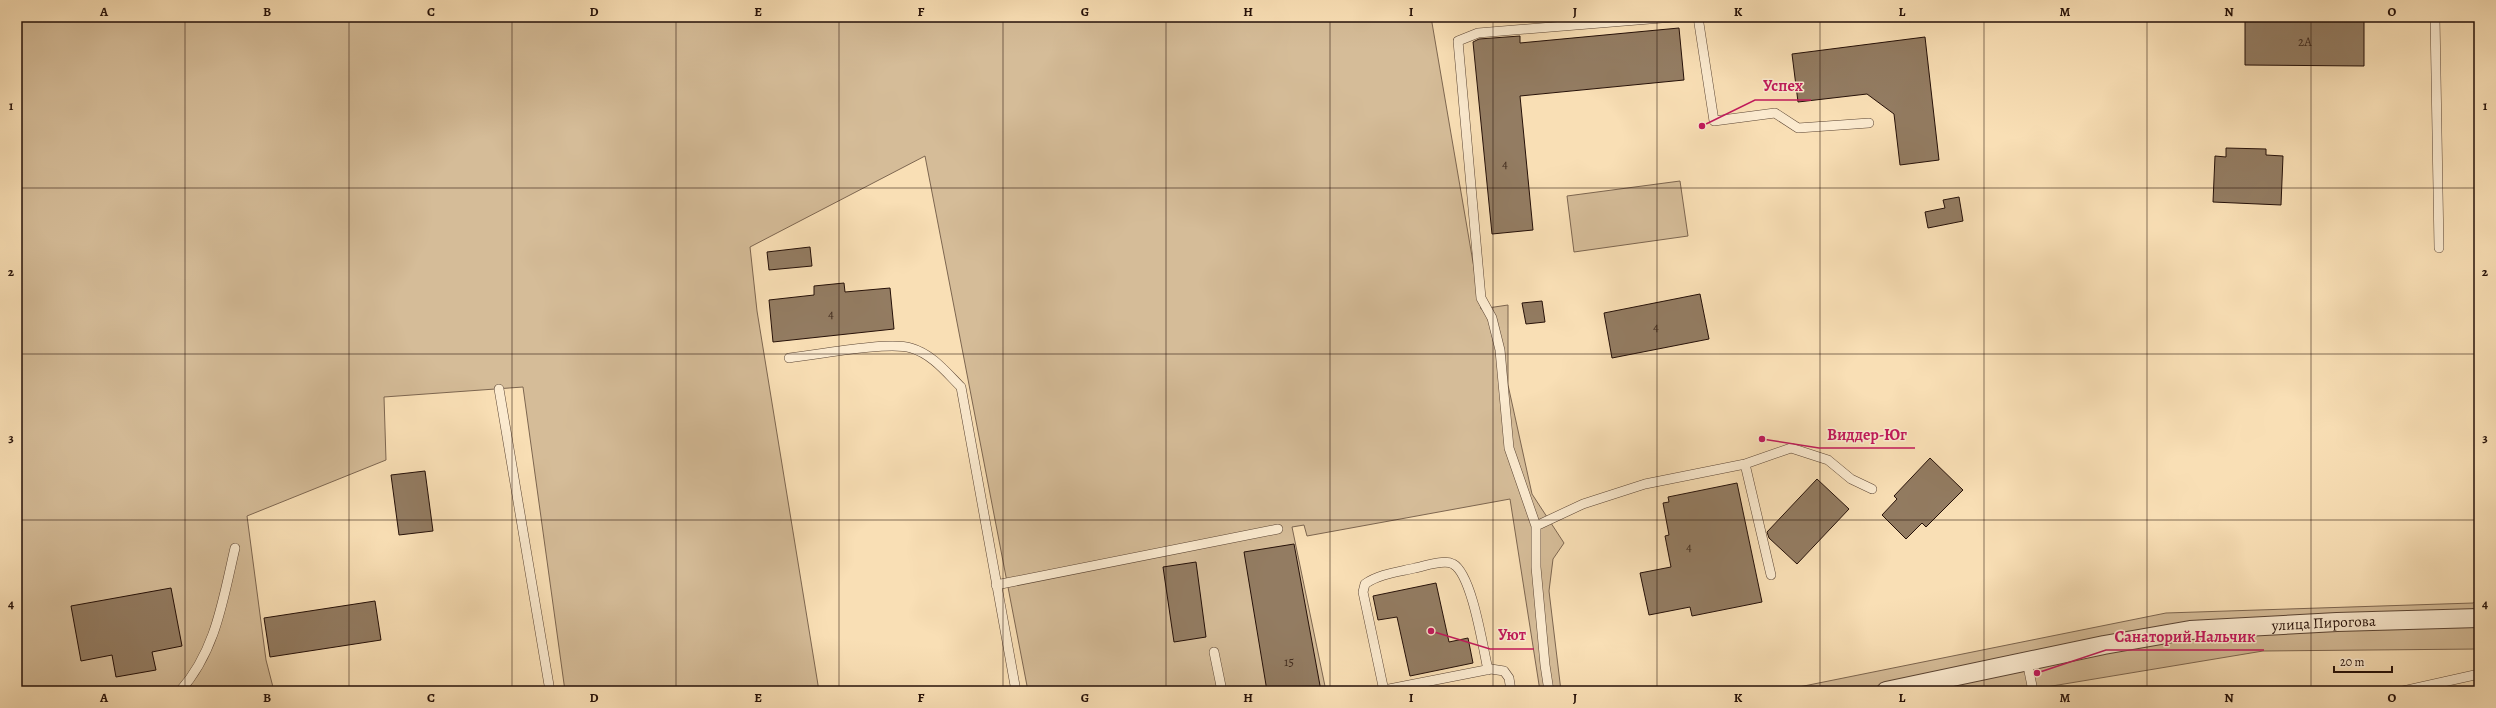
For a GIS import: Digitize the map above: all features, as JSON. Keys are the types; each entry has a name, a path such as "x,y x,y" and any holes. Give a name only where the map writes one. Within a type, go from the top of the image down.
{"street":[{"name":"улица Пирогова","path":"1886,691 2027,661 2190,630 2345,621 2479,618"}],"lane":[{"path":"1549,691 1536,567 1536,526 1508,448 1500,350 1492,318 1481,298 1458,41 1478,33 1674,17"},
{"path":"1698,17 1714,121 1775,113 1798,128 1870,123"},
{"path":"2435,17 2439,248"},
{"path":"789,358 893,346 911,348 933,359 960,387 1016,691"},
{"path":"499,389 550,691"},
{"path":"1536,526 1583,504 1645,484 1745,464 1791,448 1828,460 1851,479 1872,489"},
{"path":"1745,464 1771,575"},
{"path":"996,585 1278,529"},
{"path":"180,691 192,678 213,638 235,548"},
{"path":"1488,670 1467,582 1459,568 1452,563 1440,563 1378,577 1365,584 1362,592 1377,668 1384,691 1488,670 1504,671 1509,678 1511,691"},
{"path":"1214,652 1222,691"},
{"path":"2027,661 2033,691"},
{"path":"2403,691 2479,674"}],"shaded area":[{"path":"17,17 1431,17 1481,309 1508,305 1508,385 1532,494 1564,543 1553,559 1549,591 1561,691 1540,691 1510,499 1307,536 1304,525 1292,527 1326,691 1028,691 925,156 750,247 757,311 819,691 565,691 523,387 384,397 386,460 247,516 266,660 274,691 17,691"},
{"path":"1680,181 1688,236 1574,252 1567,196"},
{"path":"2479,599 2479,649 2263,651 2022,691 1779,691 2166,613 2473,603"}],"building":[{"path":"2245,17 2364,17 2364,66 2245,65"},
{"path":"1679,28 1684,80 1520,96 1533,230 1492,234 1473,42 1479,39 1520,36 1520,43"},
{"path":"1925,37 1939,160 1900,165 1894,114 1867,94 1798,102 1792,54"},
{"path":"2226,148 2266,149 2266,155 2283,156 2281,205 2213,202 2215,156 2226,157"},
{"path":"1959,197 1963,221 1928,228 1925,212 1945,208 1943,200"},
{"path":"810,247 812,266 769,270 767,252"},
{"path":"844,283 845,292 890,288 894,329 773,342 769,300 814,295 814,286"},
{"path":"1700,294 1709,339 1612,358 1604,313"},
{"path":"1542,301 1545,322 1526,324 1522,303"},
{"path":"1930,458 1963,490 1926,527 1922,523 1906,539 1882,515 1897,499 1894,496"},
{"path":"425,471 433,531 399,535 391,475"},
{"path":"1817,479 1849,509 1797,564 1769,538 1767,532"},
{"path":"1737,483 1762,602 1692,616 1690,607 1649,615 1640,573 1671,567 1665,536 1669,535 1663,503 1669,502 1668,497"},
{"path":"1294,544 1321,691 1267,691 1244,552"},
{"path":"1196,562 1206,637 1174,642 1163,567"},
{"path":"1436,583 1449,642 1468,638 1473,663 1410,676 1397,617 1378,620 1373,596"},
{"path":"171,588 182,646 152,652 156,670 116,677 112,655 81,661 71,606"},
{"path":"375,601 381,640 270,657 264,618"}],"place":[{"name":"Успех","path":"1702,126"},
{"name":"Виддер-Юг","path":"1762,439"},
{"name":"Уют","path":"1431,631"},
{"name":"Санаторий Нальчик","path":"2037,673"}]}
